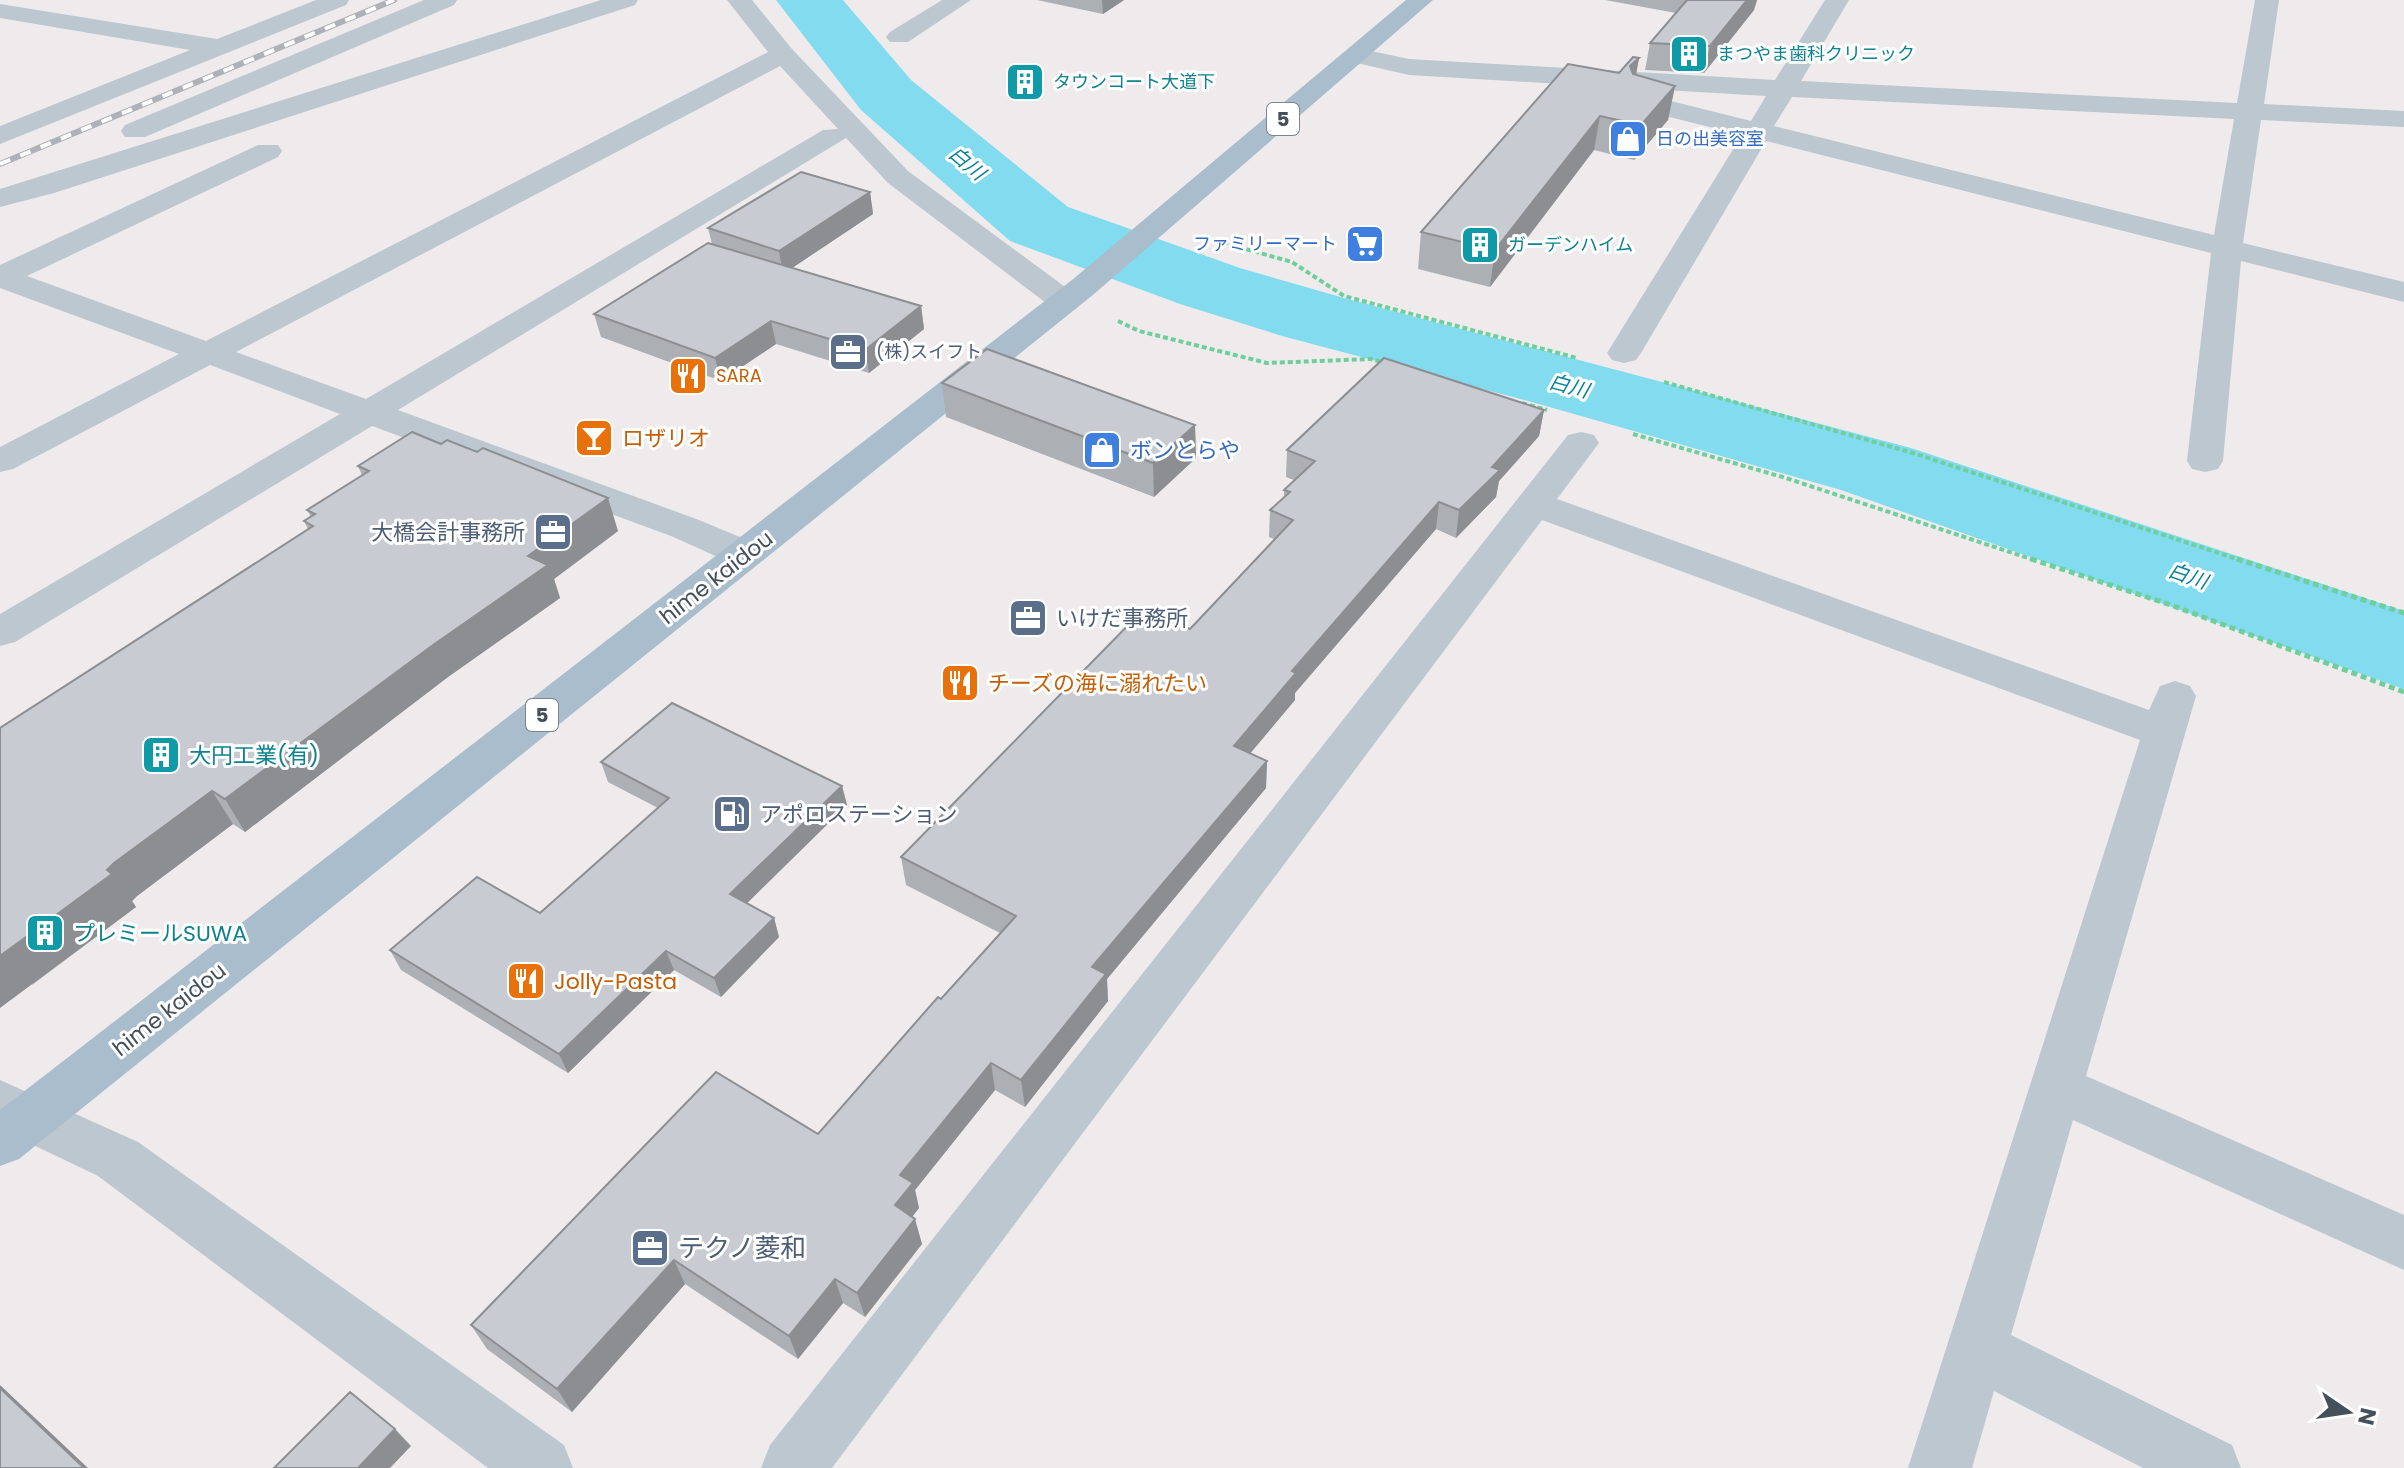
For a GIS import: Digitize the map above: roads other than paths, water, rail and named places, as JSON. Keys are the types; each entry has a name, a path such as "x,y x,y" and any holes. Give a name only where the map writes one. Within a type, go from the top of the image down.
{"main road":[{"name":"hime kaidou","path":"10,1121 745,554 1074,294 1421,0"}],"street":[{"path":"0,136 337,0"},
{"path":"0,188 445,0"},
{"path":"0,198 44,187 626,0"},
{"path":"739,0 783,54 898,177 1074,294"},
{"path":"899,37 959,0"},
{"path":"1624,353 1837,0"},
{"path":"2205,461 2227,249 2267,0"},
{"path":"0,11 222,48"},
{"path":"0,461 783,54"},
{"path":"1357,56 1409,67 1569,78 2404,119"},
{"path":"1569,78 1593,91 1761,130 2404,292"},
{"path":"0,632 833,136"},
{"path":"1,278 38,257 268,151"},
{"path":"1,278 685,528 745,554"},
{"path":"793,1468 1534,504 1587,429"},
{"path":"1534,504 2169,714 1940,1468"},
{"path":"2056,1087 2404,1243"},
{"path":"10,1121 118,1159 541,1468"},
{"path":"1976,1349 2209,1468"}],"waterway":[{"name":"白川","path":"808,0 886,95 1039,224 1210,286 1313,317 1572,384 1876,469 2404,651"}],"railway":[{"path":"0,164 394,0"}],"place":[{"name":"まつやま歯科クリニック","path":"1689,54"},
{"name":"タウンコート大道下","path":"1025,82"},
{"name":"日の出美容室","path":"1628,139"},
{"name":"ファミリーマート","path":"1365,244"},
{"name":"ガーデンハイム","path":"1480,245"},
{"name":"(株)スイフト","path":"848,352"},
{"name":"SARA","path":"688,376"},
{"name":"ロザリオ","path":"594,438"},
{"name":"ボンとらや","path":"1102,450"},
{"name":"大橋会計事務所","path":"553,532"},
{"name":"いけだ事務所","path":"1028,618"},
{"name":"チーズの海に溺れたい","path":"960,683"},
{"name":"大円工業(有)","path":"161,755"},
{"name":"アポロステーション","path":"732,814"},
{"name":"プレミールSUWA","path":"45,933"},
{"name":"Jolly-Pasta","path":"526,981"},
{"name":"テクノ菱和","path":"650,1248"}]}
